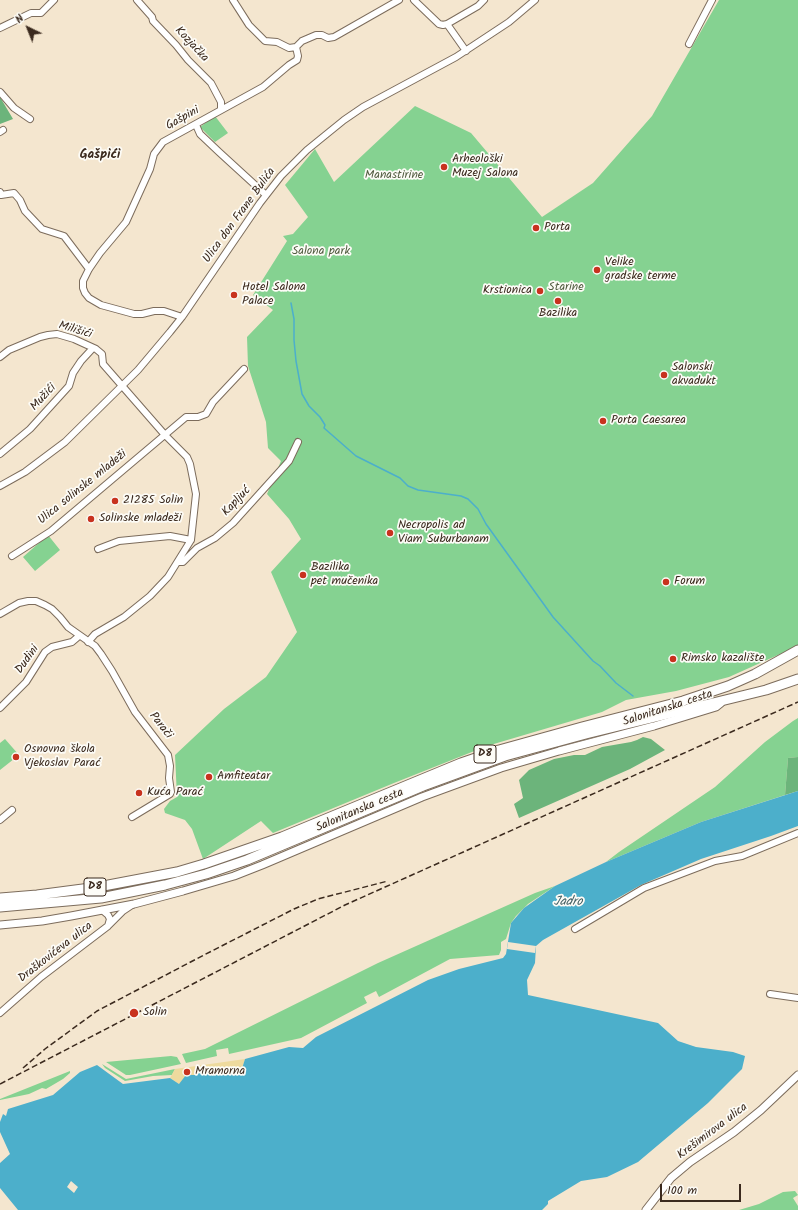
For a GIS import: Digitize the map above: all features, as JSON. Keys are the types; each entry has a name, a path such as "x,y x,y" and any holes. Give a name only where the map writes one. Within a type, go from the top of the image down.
{"highway":[{"name":"D8","path":"0,898 98,887 176,872 204,864 282,837 423,778 492,752 684,701 728,686 755,674 798,650"},
{"name":"D8","path":"0,907 101,898 165,885 206,874 247,860 423,786 505,756 586,734 766,690 798,679"}],"main road":[{"name":"Salonitanska cesta","path":"0,925 42,921 134,904 183,892 234,876 290,854 422,797 501,768 716,707 724,700"},
{"name":"Krešimirova ulica","path":"646,1210 671,1178 690,1162 734,1132 761,1110 798,1075"}],"street":[{"path":"0,28 31,13 41,12 54,0"},
{"name":"Kozjačka","path":"137,0 152,17 153,21 211,83 221,102 221,109"},
{"path":"233,0 249,25 265,41 277,42 289,48 296,47 302,41 316,35 322,35 328,38 334,37 399,0"},
{"path":"414,0 439,24 443,25 478,6 484,0"},
{"name":"Ulica don Frane Bulića","path":"0,486 25,472 65,442 123,386 151,356 182,317 266,195 307,150 344,120 363,107 466,51 509,22 535,0"},
{"path":"689,44 712,0"},
{"path":"446,24 466,51"},
{"name":"Gašpini","path":"182,317 164,311 134,314 101,305 85,294 83,281 100,253 126,222 147,176 154,154 163,142 263,87 289,64 297,60 298,56 296,47"},
{"path":"0,92 14,108 30,119"},
{"path":"196,125 200,134 266,195"},
{"path":"0,196 14,194 20,200 25,211 42,229 64,236 89,269"},
{"name":"Milišići","path":"0,357 9,350 40,336 57,334 74,339 102,354 103,364 123,386"},
{"name":"Mužići","path":"0,454 30,428 69,386 73,373 93,348"},
{"name":"Ulica solinske mladeži","path":"12,556 51,530 186,418 198,417 206,414 213,402 244,369"},
{"path":"0,614 19,603 36,601 52,609 68,627 88,642 96,634 124,617 150,596 168,577 191,540 196,494 190,464 187,457 123,386"},
{"name":"Kapljuć","path":"178,562 183,562 197,548 215,538 233,523 289,461 298,442"},
{"path":"98,549 119,541 170,536 191,540"},
{"name":"Dudini","path":"0,708 26,682 45,652 52,647 72,642 79,636"},
{"name":"Parači","path":"88,642 95,646 101,654 112,670 135,712 168,755 170,760 170,794 132,817"},
{"path":"0,820 12,810"},
{"path":"575,929 644,888 715,861 742,856 798,833"},
{"name":"Draškovićeva ulica","path":"0,1013 59,963 108,926 123,911 134,904"},
{"name":"Draškovićeva ulica","path":"102,910 110,919 108,926"},
{"path":"770,994 798,998"}],"green space":[{"path":"719,0 798,0 798,646 729,677 676,691 626,700 602,712 487,746 273,833 261,821 203,859 192,829 185,820 165,813 164,809 170,801 177,797 175,755 224,709 266,677 297,632 271,572 301,539 289,519 267,494 281,461 268,448 266,422 248,366 247,337 273,310 253,295 287,241 283,236 293,234 308,217 285,185 315,149 334,182 415,106 471,133 542,217 593,183 652,116"},
{"path":"0,97 13,119 0,124"},
{"path":"215,116 228,133 215,142 200,127"},
{"path":"48,535 60,550 35,571 23,557"},
{"path":"798,718 798,757 788,758 785,795 701,822 606,862 715,787 765,742"},
{"path":"643,737 651,739 665,750 630,769 519,818 514,804 523,798 519,780 529,770 554,759 574,755 585,755 602,747 631,742"},
{"path":"5,739 19,755 0,770 0,743"},
{"path":"798,757 798,791 785,795 788,758"},
{"path":"555,886 528,904 516,916 511,923 506,939 501,942 501,950 499,955 450,959 379,997 376,991 364,997 367,1003 301,1038 229,1054 228,1048 216,1050 217,1056 186,1063 182,1054 205,1049 378,963 535,893"},
{"path":"171,1056 177,1057 181,1064 130,1075 126,1075 106,1062"},
{"path":"102,1064 126,1079 175,1069 172,1075 153,1076 125,1081 105,1068"},
{"path":"70,1071 70,1073 63,1079 46,1089 42,1088 29,1094 0,1100 0,1099"},
{"path":"795,1191 798,1195 793,1198 798,1206 798,1210 739,1210 759,1204 783,1192"}],"sand":[{"name":"Mramorna","path":"245,1059 240,1075 203,1070 179,1084 170,1078 175,1069"}],"water":[{"name":"Jadro","path":"798,791 798,826 701,859 641,885 543,940 536,946 535,963 527,980 528,995 658,1023 678,1041 696,1047 733,1052 745,1056 742,1069 708,1103 638,1162 607,1177 581,1181 548,1201 548,1204 542,1210 18,1210 0,1188 0,1163 10,1154 0,1132 0,1122 3,1114 6,1116 8,1109 53,1095 80,1072 97,1065 123,1084 170,1078 179,1084 186,1075 196,1075 203,1070 240,1075 245,1059 289,1047 303,1048 316,1037 428,980 459,969 503,958 506,954 511,923 524,908 555,886 606,862 701,822"}],"pier":[{"path":"508,942 536,946 535,953 507,949"},
{"path":"71,1181 78,1187 74,1193 67,1187"}],"waterway":[{"path":"291,303 294,319 296,361 302,394 309,406 320,417 325,425 324,428 356,456 400,478 408,486 418,490 461,496 468,499 478,509 486,524 553,617 593,661 600,666 616,683 633,696"}],"railway":[{"path":"0,1084 345,905 798,702"},
{"path":"23,1068 45,1049 97,1011 204,955 294,909 318,899 388,881"}],"place":[{"name":"Arheološki Muzej Salona","path":"444,167"},
{"name":"Porta","path":"536,228"},
{"name":"Velike gradske terme","path":"597,270"},
{"name":"Krstionica","path":"540,291"},
{"name":"Hotel Salona Palace","path":"234,295"},
{"name":"Bazilika","path":"558,301"},
{"name":"Salonski akvadukt","path":"664,375"},
{"name":"Porta Caesarea","path":"603,421"},
{"name":"21285 Solin","path":"115,501"},
{"name":"Solinske mladeži","path":"91,519"},
{"name":"Necropolis ad Viam Suburbanam","path":"390,533"},
{"name":"Bazilika pet mučenika","path":"303,575"},
{"name":"Forum","path":"666,582"},
{"name":"Rimsko kazalište","path":"673,659"},
{"name":"Osnovna škola Vjekoslav Parać","path":"16,757"},
{"name":"Amfiteatar","path":"209,777"},
{"name":"Kuća Parać","path":"139,793"},
{"name":"Solin","path":"134,1013"},
{"name":"Mramorna","path":"187,1072"}],"district":[{"name":"Gašpići","path":"100,156"}],"park label":[{"name":"Manastirine","path":"394,176"},
{"name":"Salona park","path":"321,252"},
{"name":"Starine","path":"566,288"}]}
